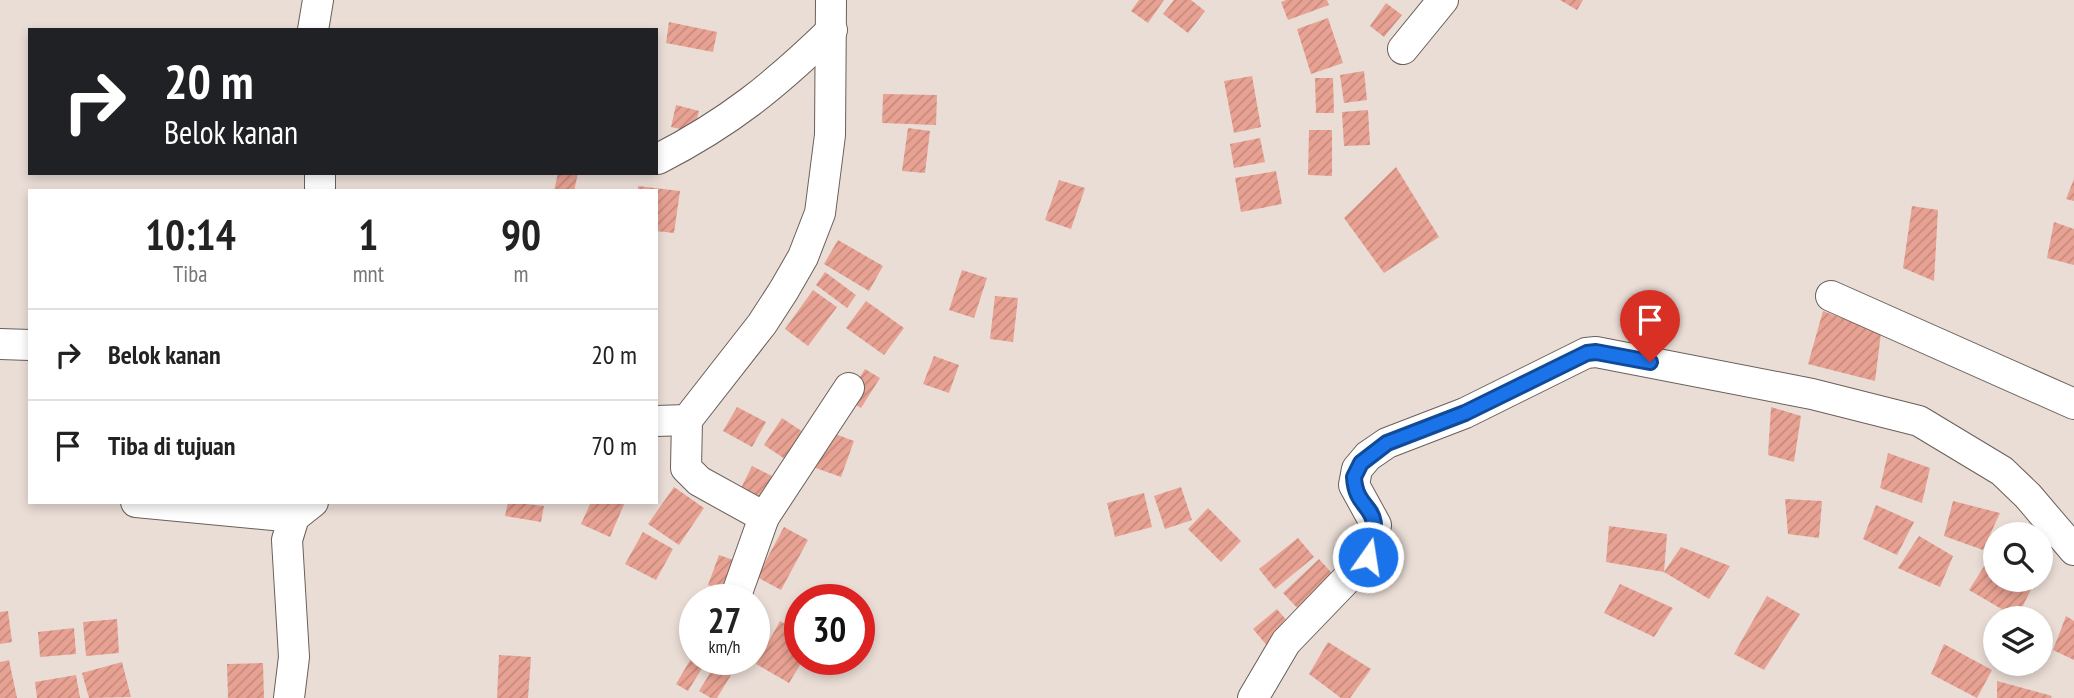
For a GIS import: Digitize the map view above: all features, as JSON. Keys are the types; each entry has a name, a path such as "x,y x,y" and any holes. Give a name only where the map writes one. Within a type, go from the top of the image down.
{"street":[{"path":"313,28 313,13 318,0"},
{"path":"1403,49 1443,0"},
{"path":"658,158 711,132 778,83 835,9"},
{"path":"764,517 699,481 685,468 687,420 762,324 784,290 803,257 820,213 830,135 835,9"},
{"path":"1831,296 2074,404"},
{"path":"0,344 28,345"},
{"path":"1254,698 1286,642 1368,557 1376,525 1354,485 1354,477 1361,463 1387,443 1465,413 1587,353 1596,352 1812,394 1919,421 2002,471 2028,496 2074,550"},
{"path":"740,584 764,517 849,388"},
{"path":"658,421 687,420"},
{"path":"178,504 304,510 287,540 294,657 289,698"}],"building":[{"path":"1139,0 1164,0 1148,23 1131,11"},
{"path":"1174,0 1191,0 1205,11 1188,33 1163,14"},
{"path":"1327,0 1329,5 1288,20 1281,2"},
{"path":"1560,0 1583,0 1577,10"},
{"path":"1386,3 1402,15 1384,37 1370,26"},
{"path":"1328,18 1343,63 1311,74 1297,29"},
{"path":"669,22 717,32 713,52 666,43"},
{"path":"1364,71 1367,100 1344,103 1340,75"},
{"path":"1252,76 1261,127 1234,133 1224,81"},
{"path":"1315,78 1333,78 1334,113 1316,113"},
{"path":"883,94 937,95 936,125 882,123"},
{"path":"676,105 699,111 694,132 671,127"},
{"path":"1368,110 1370,145 1344,146 1342,112"},
{"path":"908,128 930,131 925,173 902,171"},
{"path":"1309,130 1332,130 1332,176 1308,175"},
{"path":"1260,138 1265,162 1234,168 1230,144"},
{"path":"1396,167 1439,237 1384,273 1344,218"},
{"path":"1276,171 1282,204 1241,212 1235,178"},
{"path":"558,175 578,175 574,189 554,189"},
{"path":"2074,179 2074,201 2066,199"},
{"path":"1059,180 1085,188 1071,229 1045,220"},
{"path":"638,186 680,191 674,233 658,231 658,189 638,189"},
{"path":"1912,206 1938,210 1934,281 1903,268"},
{"path":"2054,222 2074,229 2074,265 2047,258"},
{"path":"838,240 883,266 869,291 824,264"},
{"path":"962,270 987,278 974,318 949,310"},
{"path":"825,272 856,295 847,308 816,285"},
{"path":"813,290 837,307 808,346 785,329"},
{"path":"995,296 1018,298 1013,342 990,339"},
{"path":"866,301 904,328 884,355 846,328"},
{"path":"1823,311 1881,333 1875,381 1808,364"},
{"path":"934,356 959,365 949,393 923,384"},
{"path":"865,369 880,378 861,408 846,399"},
{"path":"737,407 766,422 752,447 723,431"},
{"path":"1771,407 1801,416 1794,462 1768,455"},
{"path":"782,418 812,438 794,465 764,445"},
{"path":"827,431 854,441 841,477 813,467"},
{"path":"1888,453 1930,468 1922,503 1880,488"},
{"path":"752,466 778,479 766,501 741,488"},
{"path":"674,487 704,508 679,545 648,524"},
{"path":"1181,487 1192,520 1165,529 1154,496"},
{"path":"1144,493 1152,527 1115,537 1107,503"},
{"path":"1785,499 1822,501 1819,538 1788,534"},
{"path":"1953,501 2000,513 1996,522 1983,522 1983,550 1944,536"},
{"path":"508,504 544,506 541,522 505,516"},
{"path":"590,504 624,504 610,537 581,524"},
{"path":"1876,505 1914,522 1897,555 1863,539"},
{"path":"1208,508 1241,541 1221,562 1188,529"},
{"path":"1609,526 1667,534 1664,572 1606,562"},
{"path":"784,527 808,540 781,590 757,577"},
{"path":"643,532 673,549 656,580 625,564"},
{"path":"1919,536 1953,556 1940,587 1898,568"},
{"path":"1298,538 1314,557 1275,589 1259,569"},
{"path":"1681,547 1730,566 1709,599 1664,572"},
{"path":"719,555 742,563 734,584 708,584"},
{"path":"1319,559 1340,582 1304,615 1283,593"},
{"path":"1983,568 1983,592 2030,592 2023,606 1996,606 1969,590"},
{"path":"1620,584 1673,608 1654,637 1604,613"},
{"path":"1767,596 1800,614 1764,670 1734,654"},
{"path":"1277,609 1293,628 1269,648 1253,629"},
{"path":"8,611 12,642 0,644 0,612"},
{"path":"2066,616 2074,621 2074,660 2053,650"},
{"path":"117,619 119,653 86,656 83,622"},
{"path":"780,621 784,623 784,675 794,675 789,683 770,672 770,639"},
{"path":"74,628 76,654 40,657 38,632"},
{"path":"1328,642 1371,669 1350,698 1341,698 1309,674"},
{"path":"1944,644 1983,665 1983,676 1989,676 1977,698 1931,674"},
{"path":"499,655 531,657 528,698 497,698"},
{"path":"9,660 17,698 0,698 0,662"},
{"path":"122,662 131,697 89,698 82,673"},
{"path":"263,663 264,698 228,698 227,664"},
{"path":"76,675 80,698 37,698 35,682"},
{"path":"681,675 698,675 688,691 676,684"},
{"path":"709,675 731,675 717,698 711,698 699,691"},
{"path":"1997,681 2052,696 1997,698"}],"route":[{"path":"1368,557 1376,534 1376,525 1373,515 1354,485 1354,477 1361,463 1377,449 1433,423 1465,413 1587,353 1596,352 1650,362"}]}
